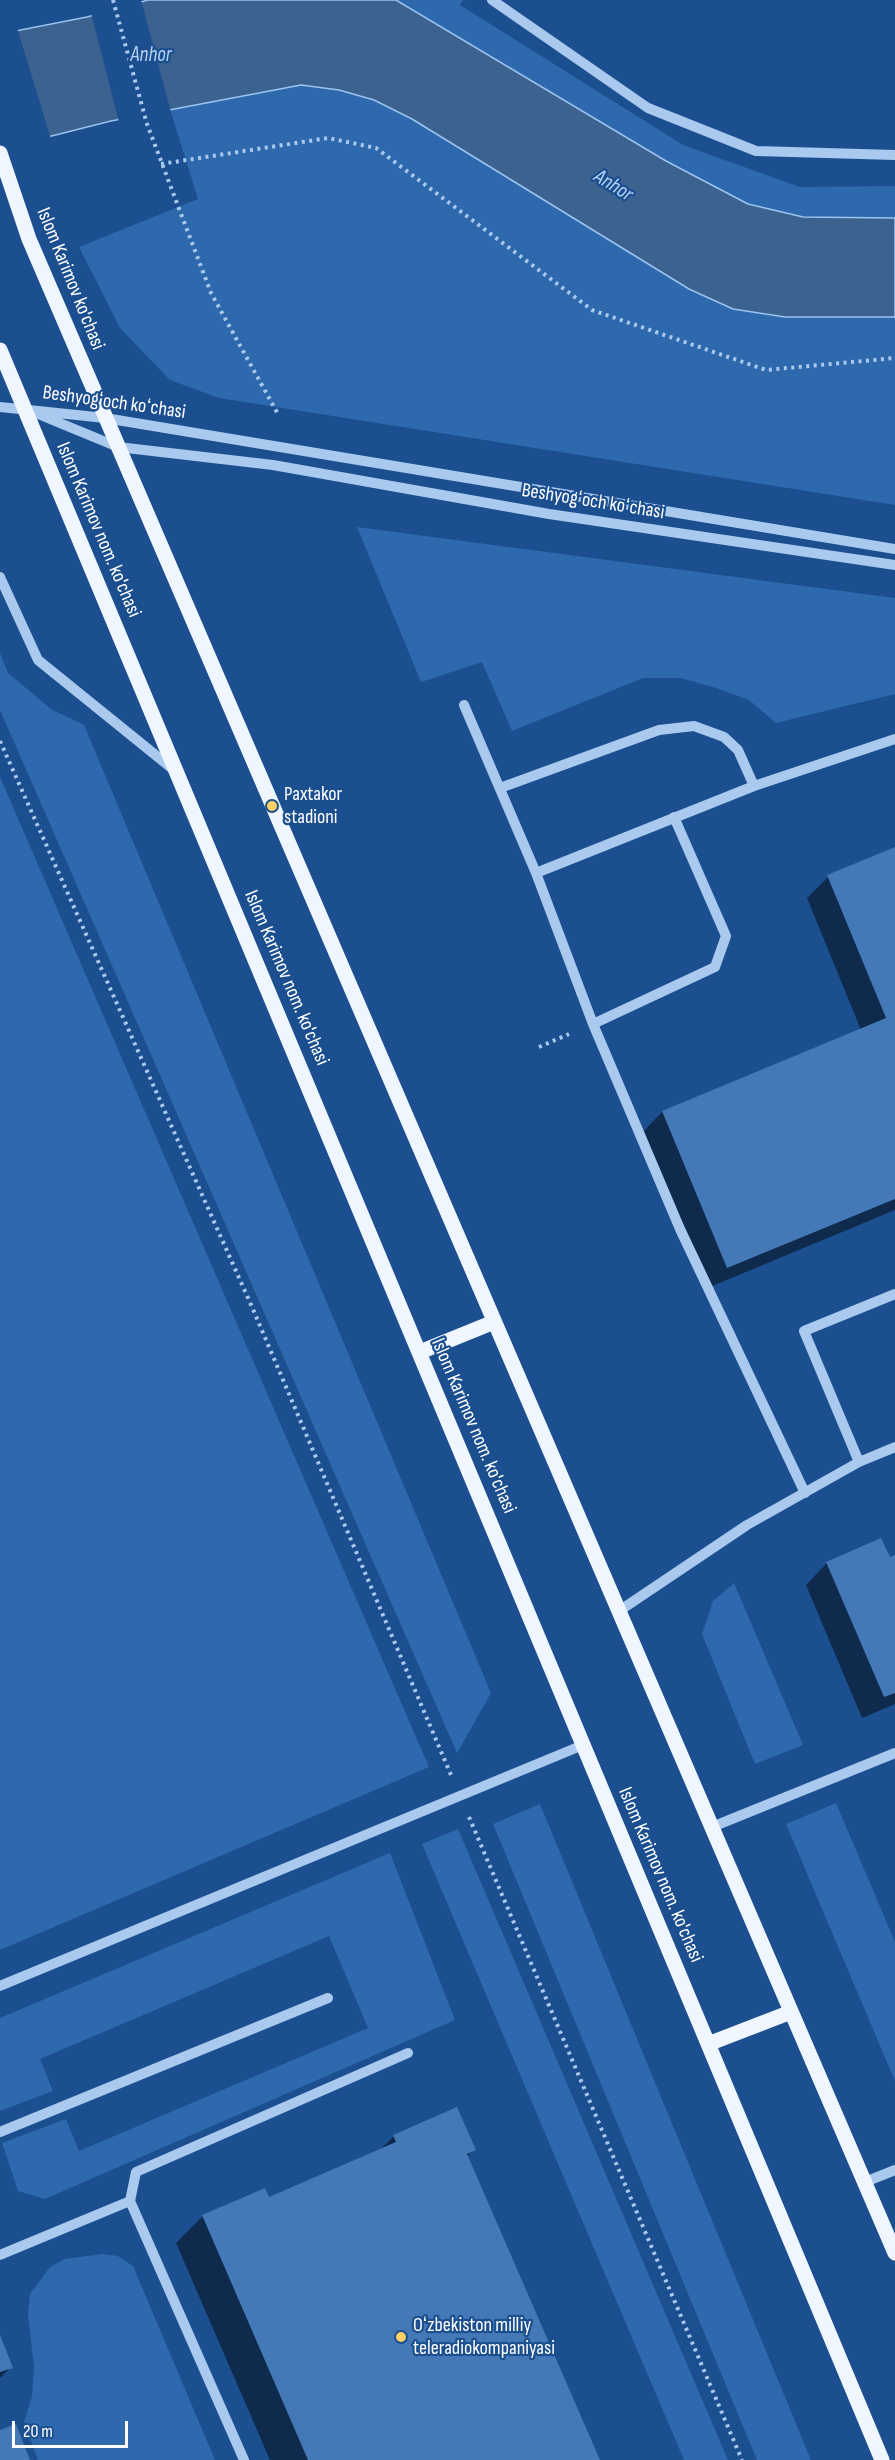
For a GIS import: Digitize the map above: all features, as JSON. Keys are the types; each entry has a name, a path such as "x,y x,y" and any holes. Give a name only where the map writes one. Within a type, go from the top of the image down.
{"main road":[{"name":"Islom Karimov ko'chasi","path":"0,153 28,239 105,418"},
{"path":"0,350 25,409"},
{"name":"Islom Karimov nom. ko'chasi","path":"25,409 882,2460"},
{"path":"105,418 895,2253"},
{"path":"420,1352 494,1322"},
{"path":"708,2044 791,2012"}],"street":[{"path":"492,0 648,108 756,151 895,155"},
{"path":"0,407 25,409"},
{"name":"Beshyogʻoch koʻchasi","path":"25,409 105,418 895,549"},
{"name":"Beshyogʻoch koʻchasi","path":"25,409 118,447 273,465 549,514 895,565"},
{"path":"0,577 38,660 177,772"},
{"path":"464,705 536,873 593,1024 680,1228 805,1493"},
{"path":"500,788 659,729 694,726 724,737 738,750 754,786"},
{"path":"536,873 754,786 895,739"},
{"path":"593,1024 715,967 726,936 674,817"},
{"path":"860,1462 804,1331 895,1294"},
{"path":"619,1611 747,1525 860,1462 895,1447"},
{"path":"0,1986 583,1745"},
{"path":"711,1827 895,1753"},
{"path":"0,2132 328,1998"},
{"path":"244,2460 130,2200 136,2172 408,2053"},
{"path":"864,2182 895,2170"},
{"path":"0,2255 130,2200"}],"path":[{"path":"112,0 147,124 210,294 279,416"},
{"path":"161,164 328,138 376,148 592,310 766,370 895,358"},
{"path":"0,741 252,1307 742,2460"},
{"path":"539,1047 593,1024"}],"shaded area":[{"path":"396,0 463,0 460,5 683,145 800,187 895,186 895,218 803,217 748,204 666,161"},
{"path":"302,85 339,90 374,100 785,317 895,317 895,505 219,398 170,380 120,328 79,247 198,199 170,109"},
{"path":"357,527 895,598 895,694 776,723 749,700 713,687 680,678 643,678 512,731 482,662 421,682"},
{"path":"0,653 8,673 51,709 84,725 491,1693 457,1753 0,710"},
{"path":"0,777 429,1767 0,1950"},
{"path":"734,1583 803,1745 755,1764 702,1634 713,1601"},
{"path":"836,1803 895,1942 895,2081 786,1824"},
{"path":"540,1804 811,2460 757,2460 493,1824"},
{"path":"458,1829 728,2460 684,2460 422,1844"},
{"path":"390,1853 455,2020 45,2199 18,2191 2,2143 66,2119 79,2151 368,2028 329,1936 40,2059 53,2091 0,2111 0,2018"},
{"path":"102,2254 118,2256 133,2266 215,2460 38,2460 24,2422 32,2396 34,2367 28,2314 30,2294 50,2267 65,2259"}],"water":[{"name":"Anhor","path":"148,0 396,0 666,161 748,204 803,217 895,218 895,317 785,317 733,309 689,289 412,119 374,100 339,90 301,85 111,121 0,149 0,34 87,17"}],"pier":[{"path":"141,0 171,112 119,122 91,13"},
{"path":"17,28 51,139 0,152 0,31"}],"building":[{"path":"895,847 895,1199 727,1268 662,1111 886,1018 827,875"},
{"path":"881,1538 890,1557 895,1555 895,1693 884,1697 826,1562"},
{"name":"Oʻzbekiston milliy teleradiokompaniyasi","path":"457,2107 476,2150 467,2154 600,2460 308,2460 202,2215 265,2188 269,2197 396,2142 393,2135"},
{"path":"0,2335 13,2368 0,2372"},
{"path":"16,2424 30,2460 0,2460 0,2430"}],"place":[{"name":"Paxtakor stadioni","path":"272,806"},
{"name":"Oʻzbekiston milliy teleradiokompaniyasi","path":"401,2337"}]}
